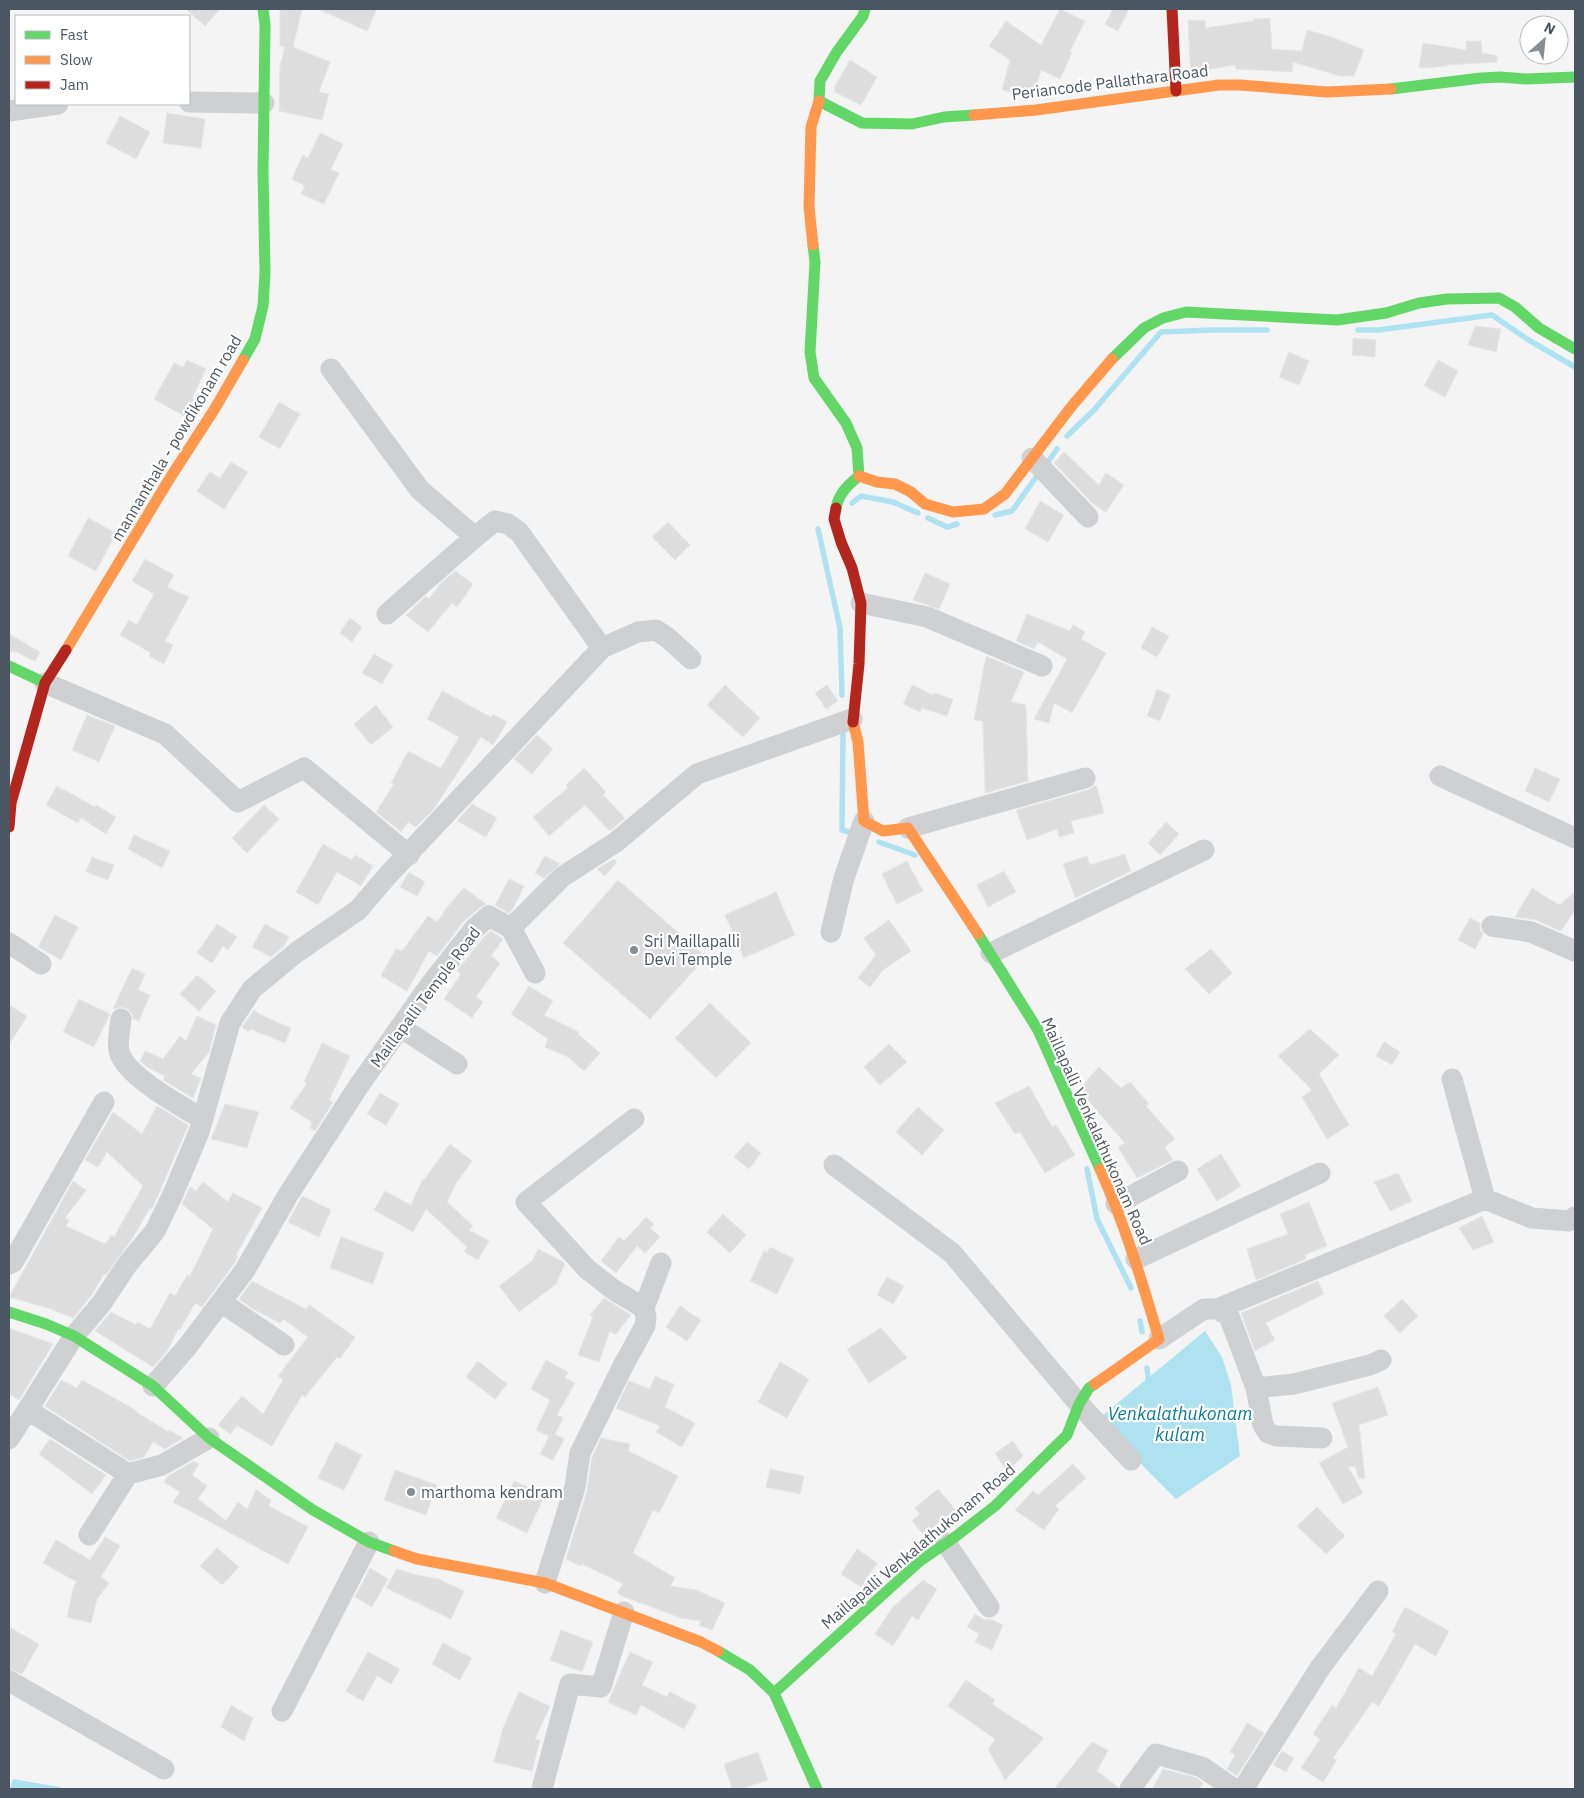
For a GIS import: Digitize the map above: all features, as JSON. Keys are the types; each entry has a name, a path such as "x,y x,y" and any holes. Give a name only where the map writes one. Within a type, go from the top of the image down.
{"street":[{"name":"mannanthala - powdikonam road","path":"9,827 11,803 45,683 170,478 214,410 255,339 263,306 265,273 263,172 264,9"},
{"path":"859,476 857,448 846,423 814,378 810,352 815,262 809,207 811,127 819,101 820,81 836,53 863,16 865,9"},
{"path":"1172,9 1176,91"},
{"name":"Periancode Pallathara Road","path":"819,101 862,123 912,124 944,117 1036,110 1176,91 1196,86 1254,85 1346,92 1394,89 1501,77 1525,79 1551,76 1575,77"},
{"path":"190,102 264,103"},
{"path":"9,111 51,105"},
{"path":"859,476 877,482 894,484 911,492 925,504 954,512 984,509 1005,494 1071,407 1108,363 1128,343 1144,328 1163,318 1186,312 1337,320 1386,314 1419,302 1446,299 1499,298 1515,307 1540,328 1575,349"},
{"path":"331,369 420,490 475,537"},
{"path":"1032,458 1088,517"},
{"path":"831,932 844,878 864,821 858,742 852,719 859,664 861,603 852,568 834,520 838,500 845,488 859,476"},
{"path":"386,614 495,521 508,524 519,532 602,648"},
{"path":"861,603 927,617 1042,666"},
{"path":"9,1439 74,1336 155,1231 173,1194 203,1119 230,1023 252,989 297,952 358,910 602,648 638,632 656,630 668,638 690,659"},
{"path":"9,666 165,734 238,802 304,768 408,855"},
{"path":"535,973 511,928 562,877 616,842 698,774 852,719"},
{"path":"1440,776 1575,838"},
{"path":"864,821 883,831 908,828 1084,778"},
{"name":"Maillapalli Venkalathukonam Road","path":"774,1692 920,1561 995,1506 1067,1435 1079,1404 1089,1388 1159,1339 1136,1259 1116,1204 1038,1030 991,953 908,828"},
{"path":"991,953 1204,850"},
{"name":"Maillapalli Temple Road","path":"153,1386 187,1348 245,1270 288,1196 358,1087 427,989 474,929 489,916 511,928"},
{"path":"1492,926 1531,932 1575,951"},
{"path":"9,943 41,964"},
{"path":"121,1020 119,1051 129,1068 155,1089 203,1119"},
{"path":"400,1027 457,1064"},
{"path":"1452,1079 1485,1199"},
{"path":"9,1264 13,1262 104,1102"},
{"path":"634,1119 526,1202 587,1269 614,1290 644,1308"},
{"path":"834,1165 952,1252 1079,1404 1131,1460"},
{"path":"1116,1204 1178,1171"},
{"path":"1136,1259 1320,1172"},
{"path":"1159,1339 1204,1309 1217,1309 1485,1199 1532,1218 1569,1222 1575,1217"},
{"path":"545,1583 575,1487 580,1453 645,1326 644,1308 661,1263"},
{"path":"222,1302 284,1345"},
{"path":"1217,1309 1229,1316 1256,1388 1263,1425 1268,1433 1277,1436 1322,1438"},
{"path":"9,1312 46,1324 74,1336 153,1386 209,1438 312,1510 370,1542 417,1559 545,1583 701,1642 728,1656 750,1670 774,1692 817,1789"},
{"path":"1256,1388 1294,1384 1370,1365 1381,1360"},
{"path":"28,1410 128,1474"},
{"path":"89,1535 128,1474 162,1464 209,1438"},
{"path":"282,1711 370,1542"},
{"path":"946,1543 989,1607"},
{"path":"1243,1789 1320,1668 1378,1591"},
{"path":"542,1789 570,1684 601,1687 624,1612"},
{"path":"9,1681 164,1769"},
{"path":"1130,1789 1156,1754 1202,1767 1234,1789"}],"water":[{"name":"Venkalathukonam kulam","path":"1205,1331 1222,1357 1231,1385 1240,1456 1176,1499 1097,1420"},
{"path":"13,1779 60,1787 60,1789 10,1789"}],"building":[{"path":"186,9 220,9 205,26"},
{"path":"280,9 302,9 293,47 330,62 319,92 329,94 322,120 279,111 280,66 285,47 280,46"},
{"path":"318,9 377,9 367,31"},
{"path":"1060,9 1085,21 1070,51 1072,52 1060,79 1041,70 1034,94 1021,95 1002,90 1010,60 989,46 1006,21 1041,45"},
{"path":"1113,9 1129,9 1118,31 1105,24"},
{"path":"1270,18 1272,49 1302,51 1307,30 1332,37 1364,50 1354,76 1340,76 1293,62 1292,72 1236,69 1235,65 1192,72 1188,20 1206,21 1205,28"},
{"path":"1466,41 1481,41 1482,53 1497,56 1497,62 1419,67 1423,43 1466,50"},
{"path":"850,60 877,77 861,105 835,92 835,86"},
{"path":"167,113 205,119 201,148 163,143"},
{"path":"120,116 150,132 136,159 106,143"},
{"path":"320,133 343,144 331,169 339,173 324,204 301,194 305,186 292,179 303,155 308,158"},
{"path":"1475,326 1501,329 1496,352 1468,345"},
{"path":"1353,338 1376,340 1375,357 1352,355"},
{"path":"1289,352 1309,361 1299,385 1279,377"},
{"path":"187,360 206,369 192,398 196,401 186,417 154,399 174,363 183,367"},
{"path":"1438,360 1458,371 1445,397 1424,386"},
{"path":"279,402 300,414 280,449 259,437"},
{"path":"1064,452 1099,485 1106,473 1124,485 1106,512 1092,503 1054,463"},
{"path":"231,462 248,472 224,509 197,491 210,472 220,478"},
{"path":"1040,501 1064,515 1048,542 1025,529"},
{"path":"88,518 116,533 96,571 68,556"},
{"path":"668,522 690,545 675,560 652,537"},
{"path":"145,559 174,575 167,587 189,597 165,641 173,645 164,664 149,656 151,653 120,635 129,620 137,625 154,594 132,581"},
{"path":"455,571 473,584 457,607 452,603 428,632 406,615 426,596 429,599 440,584"},
{"path":"925,573 950,584 939,609 913,600"},
{"path":"1027,614 1070,631 1073,625 1085,632 1081,639 1106,653 1072,713 1054,703 1049,723 1034,719 1067,659 1038,642 1034,649 1016,641"},
{"path":"350,618 362,627 352,642 340,633"},
{"path":"1152,627 1169,636 1157,657 1141,648"},
{"path":"9,634 40,652 35,661 16,652 9,651"},
{"path":"374,654 393,665 382,684 362,673"},
{"path":"986,656 1024,672 1011,702 1026,705 1028,781 985,793 983,721 974,720"},
{"path":"725,685 760,718 743,737 707,705"},
{"path":"827,685 838,701 826,709 815,693"},
{"path":"912,685 933,695 934,693 953,699 947,716 922,708 920,712 903,704"},
{"path":"1157,689 1170,695 1160,721 1147,716"},
{"path":"442,691 491,717 493,714 507,722 493,745 481,737 433,810 416,827 408,822 401,832 376,812 394,784 391,783 408,751 441,768 459,737 427,719"},
{"path":"376,705 393,727 371,745 354,724"},
{"path":"87,715 115,726 99,762 72,750"},
{"path":"537,735 553,749 532,774 514,759"},
{"path":"584,768 606,792 603,795 625,818 610,831 585,805 549,836 533,817 568,788 566,785"},
{"path":"1535,768 1560,779 1549,802 1525,791"},
{"path":"1096,785 1104,813 1071,821 1074,833 1059,837 1057,829 1027,840 1016,810 1088,790"},
{"path":"57,786 116,817 106,834 81,818 78,823 46,805"},
{"path":"472,804 497,818 486,837 457,821"},
{"path":"264,805 279,819 247,853 232,838"},
{"path":"1166,822 1179,834 1160,855 1148,843"},
{"path":"134,835 170,851 162,868 128,849"},
{"path":"323,844 352,860 355,855 373,866 361,886 337,872 318,905 296,892"},
{"path":"1125,854 1131,871 1075,898 1063,864 1087,856 1090,865"},
{"path":"545,856 560,864 544,878 535,873"},
{"path":"92,857 114,865 108,880 86,872"},
{"path":"614,859 617,862 605,876 597,869"},
{"path":"907,861 923,891 897,904 882,874"},
{"path":"1004,871 1016,892 988,907 977,885"},
{"path":"409,872 425,882 417,896 400,887"},
{"path":"509,879 524,886 509,913 495,905"},
{"name":"Sri Maillapalli Devi Temple","path":"618,880 706,957 650,1019 563,943"},
{"path":"464,888 486,904 464,921 437,956 429,951 407,991 381,976 396,949 402,951 428,916 437,922"},
{"path":"1532,888 1559,905 1575,892 1575,910 1561,931 1536,920 1515,917"},
{"path":"776,892 795,935 744,958 725,915"},
{"path":"55,915 78,927 61,960 38,947"},
{"path":"1470,918 1480,923 1480,930 1483,934 1475,949 1458,940"},
{"path":"889,920 911,951 883,970 870,987 858,978 876,955 864,938"},
{"path":"217,924 237,937 228,950 223,946 212,963 197,953"},
{"path":"265,924 289,937 284,946 271,957 252,947"},
{"path":"491,931 503,939 491,956 500,963 476,997 483,1002 472,1018 444,999 461,974 457,971 483,938"},
{"path":"1211,949 1232,973 1209,994 1185,969"},
{"path":"132,968 145,974 138,990 150,995 139,1021 133,1019 128,1009 122,1007 113,1009"},
{"path":"197,975 216,991 199,1011 180,994"},
{"path":"529,986 553,1001 544,1015 579,1032 578,1034 600,1053 584,1071 568,1057 545,1047 548,1039 511,1014"},
{"path":"79,999 110,1014 94,1047 63,1032"},
{"path":"710,1003 751,1043 716,1078 675,1038"},
{"path":"9,1005 27,1016 9,1045"},
{"path":"254,1010 291,1028 285,1043 250,1029 248,1032 242,1027"},
{"path":"197,1016 216,1025 209,1052 191,1074 201,1078 193,1098 163,1080 165,1076 147,1067 140,1061 145,1051 163,1059 180,1036 186,1041"},
{"path":"1310,1029 1339,1055 1319,1074 1349,1125 1327,1139 1302,1097 1312,1090 1278,1056"},
{"path":"1384,1042 1400,1052 1392,1065 1376,1056"},
{"path":"322,1043 350,1056 329,1100 333,1102 315,1131 310,1128 312,1122 290,1108 307,1083 304,1082"},
{"path":"889,1044 907,1062 880,1085 864,1067"},
{"path":"1099,1067 1121,1088 1130,1082 1149,1104 1146,1106 1175,1139 1165,1147 1173,1160 1137,1178 1118,1147 1125,1143 1085,1097 1081,1087"},
{"path":"1029,1086 1052,1127 1056,1125 1075,1155 1045,1173 1020,1132 1015,1134 995,1103"},
{"path":"380,1093 399,1104 386,1125 367,1114"},
{"path":"225,1104 259,1112 247,1148 211,1139"},
{"path":"157,1106 188,1125 187,1128 152,1209 150,1208 132,1239 106,1275 104,1274 91,1296 73,1318 51,1309 9,1297 73,1181 86,1190 65,1218 69,1220 66,1226 105,1244 112,1235 114,1237 143,1186 107,1152 98,1167 85,1160 113,1112 142,1134"},
{"path":"918,1107 944,1130 922,1155 896,1132"},
{"path":"747,1142 761,1153 749,1169 734,1157"},
{"path":"450,1144 472,1161 455,1185 447,1202 473,1226 469,1230 489,1241 478,1260 464,1252 467,1247 426,1209 413,1232 374,1210 385,1191 411,1205 423,1179"},
{"path":"1221,1154 1241,1186 1217,1201 1197,1169"},
{"path":"1398,1173 1412,1201 1390,1211 1374,1182"},
{"path":"203,1182 228,1202 233,1193 262,1208 236,1255 238,1256 234,1264 202,1307 195,1303 180,1330 178,1329 167,1351 153,1367 95,1331 111,1312 136,1325 138,1322 150,1329 170,1293 175,1296 187,1275 190,1276 213,1229 182,1204 190,1187 196,1191"},
{"path":"302,1196 331,1210 319,1237 288,1222"},
{"path":"1309,1202 1327,1246 1305,1255 1306,1259 1256,1280 1247,1249 1288,1234 1280,1214"},
{"path":"723,1214 746,1235 730,1253 707,1232"},
{"path":"1482,1216 1494,1242 1473,1250 1459,1228"},
{"path":"646,1217 654,1224 650,1228 660,1237 645,1253 637,1246 616,1273 601,1261 619,1237 624,1241"},
{"path":"341,1237 384,1253 373,1284 330,1268"},
{"path":"770,1247 794,1259 777,1294 750,1281 764,1251 767,1253"},
{"path":"538,1249 565,1264 556,1284 519,1312 499,1286 532,1261"},
{"path":"887,1277 904,1286 893,1304 877,1295"},
{"path":"252,1281 306,1309 309,1305 355,1337 340,1359 337,1357 305,1397 302,1395 272,1446 237,1426 230,1434 218,1425 242,1396 263,1414 283,1380 278,1376 308,1337 283,1319 280,1323 253,1309 239,1299"},
{"path":"1318,1281 1324,1294 1266,1323 1275,1340 1255,1351 1241,1313"},
{"path":"604,1298 631,1315 615,1335 610,1331 599,1362 578,1355 593,1317 590,1315"},
{"path":"1402,1299 1418,1316 1400,1333 1384,1316"},
{"path":"680,1306 701,1320 687,1341 666,1327"},
{"path":"9,1328 53,1344 19,1400 9,1394"},
{"path":"881,1328 907,1358 869,1383 847,1349"},
{"path":"546,1360 568,1372 565,1378 575,1383 557,1415 563,1418 555,1434 564,1439 553,1460 540,1454 549,1436 536,1430 550,1400 531,1389"},
{"path":"478,1361 507,1384 495,1399 466,1377"},
{"path":"780,1362 809,1379 787,1418 758,1402"},
{"path":"655,1376 674,1384 665,1407 695,1423 682,1447 656,1432 660,1426 616,1408 629,1381 650,1389"},
{"path":"61,1380 77,1388 82,1380 137,1411 169,1432 169,1430 183,1438 165,1449 153,1442 144,1457 130,1461 45,1406"},
{"path":"1378,1387 1388,1415 1359,1425 1365,1478 1359,1479 1355,1466 1348,1467 1363,1493 1343,1504 1319,1463 1348,1447 1332,1403"},
{"path":"601,1438 630,1444 628,1451 678,1476 659,1513 653,1510 633,1553 675,1578 670,1586 696,1590 725,1603 712,1630 699,1625 701,1621 681,1618 622,1596 617,1593 623,1584 582,1564 581,1566 566,1559 587,1491 592,1457"},
{"path":"50,1439 106,1475 92,1494 39,1454"},
{"path":"1013,1441 1023,1456 1007,1472 995,1453"},
{"path":"336,1442 362,1455 344,1490 318,1478"},
{"path":"194,1461 199,1464 192,1475 207,1486 198,1499 226,1521 238,1502 247,1509 256,1490 271,1500 269,1506 308,1527 288,1564 173,1502 180,1492 164,1482 168,1476"},
{"path":"1073,1464 1086,1478 1055,1506 1059,1509 1044,1530 1015,1510 1033,1491 1038,1495"},
{"path":"770,1469 804,1476 800,1494 766,1487"},
{"name":"marthoma kendram","path":"395,1470 437,1485 426,1515 384,1500"},
{"path":"514,1481 545,1495 527,1533 496,1518"},
{"path":"938,1489 959,1514 926,1538 912,1521 920,1514 915,1508"},
{"path":"1317,1507 1345,1536 1326,1554 1297,1526"},
{"path":"105,1537 120,1546 101,1577 109,1583 97,1599 91,1623 67,1617 74,1585 77,1582 43,1563 56,1540 90,1560"},
{"path":"217,1548 239,1567 222,1585 200,1566"},
{"path":"857,1549 877,1563 861,1587 841,1574"},
{"path":"370,1568 388,1579 372,1607 355,1597"},
{"path":"397,1569 439,1579 464,1591 451,1619 386,1588"},
{"path":"923,1580 937,1589 918,1620 912,1616 893,1646 875,1634 892,1608"},
{"path":"1405,1607 1449,1631 1436,1656 1415,1644 1379,1706 1372,1702 1333,1758 1337,1760 1323,1782 1301,1768 1320,1739 1313,1734 1332,1705 1336,1708 1359,1668 1372,1676 1396,1634 1392,1632"},
{"path":"975,1614 985,1620 990,1619 1003,1625 992,1650 975,1642 979,1634 967,1627"},
{"path":"9,1627 39,1644 22,1674 9,1669"},
{"path":"561,1630 593,1642 582,1672 550,1660"},
{"path":"443,1643 472,1658 460,1680 432,1664"},
{"path":"368,1652 400,1669 391,1684 377,1676 363,1701 346,1691"},
{"path":"630,1652 653,1662 642,1685 667,1697 670,1692 697,1706 684,1729 641,1705 636,1715 608,1702"},
{"path":"966,1680 995,1700 992,1704 1044,1738 1005,1780 988,1749 995,1739 948,1706"},
{"path":"519,1692 550,1706 535,1739 540,1740 532,1771 494,1762 503,1728"},
{"path":"231,1705 253,1718 244,1741 221,1727"},
{"path":"1247,1723 1264,1733 1237,1776 1227,1769 1235,1755 1230,1752"},
{"path":"1092,1742 1108,1750 1097,1771 1118,1787 1118,1789 1054,1789"},
{"path":"1282,1751 1294,1758 1286,1772 1273,1765"},
{"path":"758,1752 768,1780 741,1789 732,1789 724,1764"},
{"path":"1163,1769 1197,1778 1203,1783 1199,1789 1152,1789"}],"waterway":[{"path":"1358,330 1378,330 1492,315 1527,339 1575,367"},
{"path":"1067,436 1094,410 1161,332 1267,330"},
{"path":"1045,466 1057,449"},
{"path":"995,515 1012,511 1039,473"},
{"path":"852,503 861,496 893,502 918,513"},
{"path":"928,518 947,527 957,524"},
{"path":"818,529 840,628 842,695"},
{"path":"843,734 842,830 856,834"},
{"path":"879,842 915,855"},
{"path":"1087,1169 1097,1219 1131,1288"},
{"path":"1140,1321 1142,1332"},
{"path":"1147,1368 1149,1386"}],"traffic: fast":[{"path":"243,360 255,339 263,306 265,273 263,172 265,25 263,9"},
{"path":"865,9 863,16 836,53 820,81 819,101 862,123 912,124 944,117 974,115"},
{"path":"1391,89 1481,78 1575,77"},
{"path":"813,245 815,262 810,352 814,378 846,423 857,448 859,476 844,490 836,508"},
{"path":"1112,359 1144,328 1163,318 1186,312 1337,320 1386,313 1419,303 1447,299 1499,298 1515,307 1539,328 1575,349"},
{"path":"9,666 45,683"},
{"path":"978,934 1038,1030 1100,1169"},
{"path":"9,1312 46,1324 74,1336 153,1386 209,1438 313,1510 369,1542 394,1551"},
{"path":"774,1693 920,1561 995,1506 1067,1435 1079,1404 1089,1388 1095,1384"},
{"path":"718,1651 750,1670 774,1693 817,1789"}],"traffic: slow":[{"path":"974,115 1036,110 1219,85 1327,92 1391,89"},
{"path":"813,245 809,207 811,127 819,101"},
{"path":"859,476 877,482 895,484 911,492 925,504 953,512 984,509 1005,494 1071,407 1112,359"},
{"path":"66,650 243,360"},
{"path":"853,722 858,742 864,821 883,831 908,828 978,934"},
{"path":"1095,1384 1159,1339 1125,1232 1100,1169"},
{"path":"394,1551 417,1559 545,1583 701,1642 718,1651"}],"traffic: jam":[{"path":"1172,9 1176,91"},
{"path":"836,508 834,519 852,568 861,603 859,664 853,722"},
{"path":"9,827 11,803 45,683 66,650"}],"place":[{"name":"Sri Maillapalli Devi Temple","path":"634,950"},
{"name":"marthoma kendram","path":"411,1492"}]}
